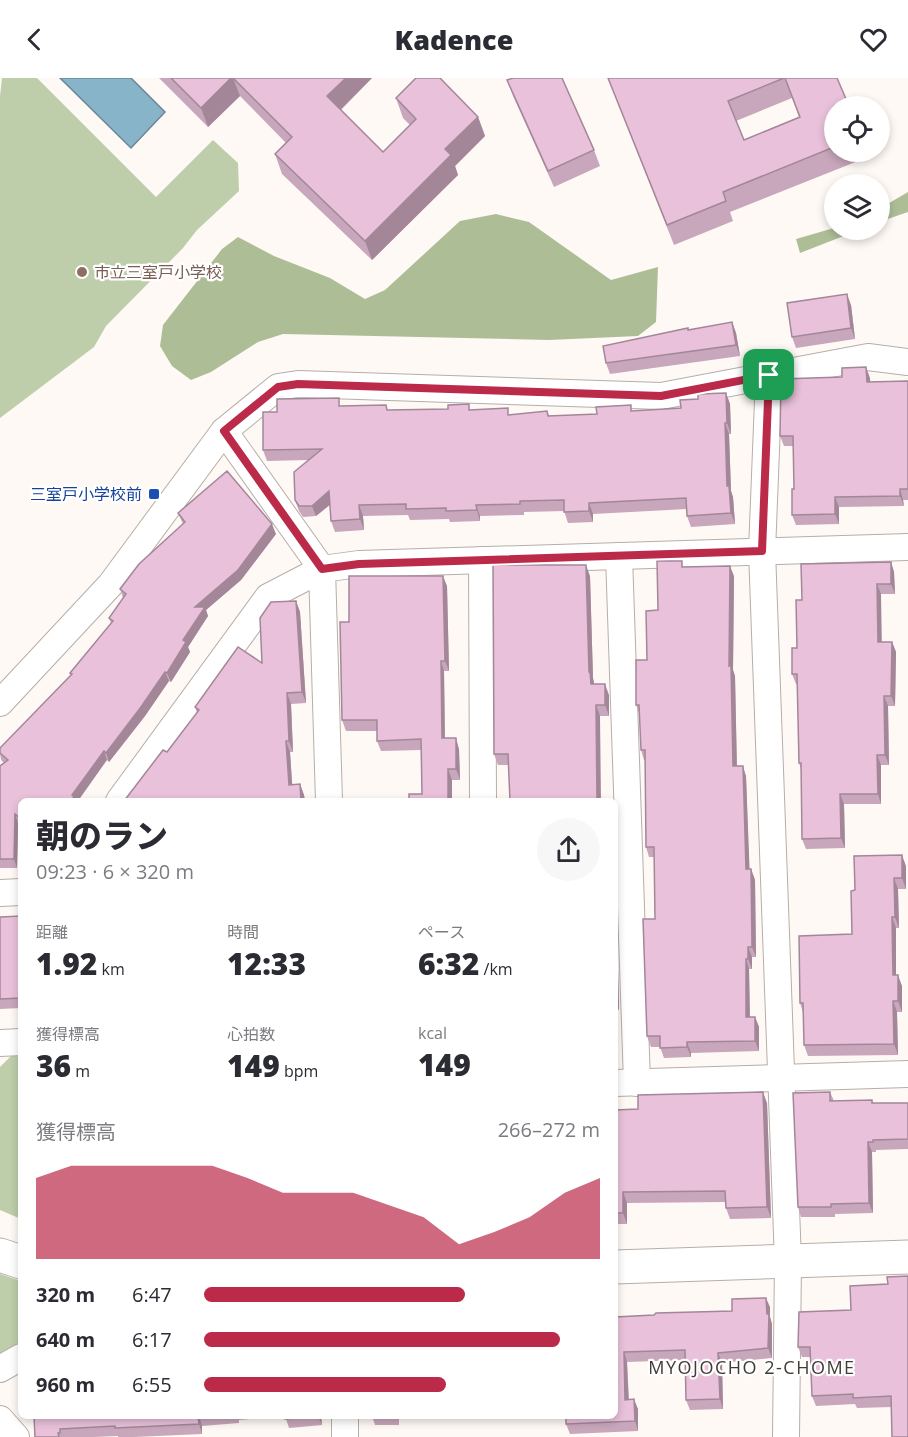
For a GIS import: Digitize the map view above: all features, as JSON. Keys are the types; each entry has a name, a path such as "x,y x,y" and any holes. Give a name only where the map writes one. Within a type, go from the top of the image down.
{"street":[{"path":"0,704 111,584 224,431 278,387 298,384 661,396 868,357 908,362"},
{"path":"769,375 762,551 788,1262 786,1437"},
{"path":"224,431 322,569 329,798"},
{"path":"120,798 268,597 322,569 359,564 908,547"},
{"path":"619,556 626,1083 908,1074"},
{"path":"482,560 483,798"},
{"path":"0,893 18,892"},
{"path":"0,1043 18,1042"},
{"path":"0,1255 18,1261"},
{"path":"618,1267 908,1257"},
{"path":"0,1369 18,1359"},
{"path":"0,1419 16,1437"},
{"path":"345,1419 345,1437"}],"green space":[{"path":"2,78 37,78 156,197 213,140 238,163 239,191 197,230 183,248 106,326 94,347 0,418 0,96"},
{"path":"908,192 908,212 890,218 890,203"},
{"path":"496,214 529,222 611,280 658,267 656,322 638,336 549,340 283,334 258,342 211,372 191,380 172,366 160,346 163,325 222,249 238,237 274,256 330,278 365,299 385,290 460,221"},
{"path":"824,231 824,240 833,240 800,253 796,239"},
{"path":"13,1054 18,1054 18,1218 0,1210 0,1067"},
{"path":"0,1274 18,1280 18,1346 0,1356"}],"water":[{"path":"60,78 131,78 165,112 131,148"}],"building":[{"path":"171,78 231,78 201,108"},
{"path":"233,78 346,78 327,96 383,152 416,119 396,98 416,78 440,78 478,117 445,149 451,155 365,241 275,154 292,137"},
{"path":"562,78 594,150 548,171 507,80"},
{"path":"608,78 784,78 728,101 744,140 800,117 785,78 837,78 845,96 824,96 824,151 723,192 726,201 667,225"},
{"path":"847,294 851,328 792,337 787,303"},
{"path":"732,322 736,345 606,363 603,346 688,328 688,330"},
{"path":"866,367 867,382 908,381 908,489 900,489 900,496 835,497 835,514 792,515 793,436 780,436 781,379 842,377 842,368"},
{"path":"726,393 727,486 729,486 731,513 687,516 686,498 589,503 589,511 564,512 564,500 476,505 477,510 446,511 446,508 406,509 406,504 359,505 360,519 331,521 329,491 312,506 299,506 295,500 294,472 322,449 263,450 263,412 277,412 277,399 339,398 339,406 386,405 387,410 448,409 448,405 469,404 469,410 508,408 508,415 547,411 548,416 597,414 596,407 631,405 631,411 681,408 680,400 698,399 698,394"},
{"path":"227,471 272,524 238,570 195,607 205,607 183,640 186,642 167,673 165,672 106,753 104,751 72,795 73,798 18,798 18,816 15,814 14,859 0,859 0,766 8,760 0,753 0,748 72,674 70,673 113,621 109,618 126,594 120,589 139,564 185,522 178,513"},
{"path":"657,561 682,561 682,567 730,566 729,666 731,665 733,766 743,766 746,869 751,869 752,947 748,947 748,959 746,959 746,1017 755,1017 755,1041 687,1042 687,1047 660,1048 660,1036 647,1036 643,919 655,919 654,847 646,847 645,750 641,750 639,705 636,705 636,660 647,660 646,611 658,610"},
{"path":"891,562 891,584 877,584 878,642 892,642 891,696 884,696 885,755 877,755 878,794 840,794 841,838 802,839 797,674 792,674 792,648 797,648 796,600 802,600 801,564"},
{"path":"493,565 586,565 589,672 591,684 605,684 605,705 596,705 597,798 510,798 508,754 494,754"},
{"path":"349,576 443,576 445,661 441,661 442,738 456,738 456,769 448,769 448,798 409,798 409,794 422,794 421,739 377,741 377,720 342,720 340,622 349,622"},
{"path":"296,601 302,692 287,693 289,741 286,741 289,785 300,784 301,798 126,798 163,750 167,752 199,710 195,707 238,647 262,663 260,618 271,602"},
{"path":"902,855 902,878 894,878 895,917 892,917 893,975 898,975 898,1001 893,1001 894,1044 804,1045 803,1003 800,1003 799,936 852,934 851,891 855,890 854,856"},
{"path":"18,916 18,998 0,999 0,917"},
{"path":"763,1092 767,1207 726,1208 725,1191 623,1192 623,1213 618,1213 618,1110 638,1109 638,1095"},
{"path":"830,1092 830,1101 872,1100 872,1103 908,1103 908,1139 868,1142 869,1203 831,1204 831,1207 798,1207 793,1093"},
{"path":"908,1276 908,1437 892,1437 891,1396 853,1398 853,1394 812,1396 810,1347 798,1347 799,1312 851,1310 850,1286 888,1284 887,1277"},
{"path":"766,1298 767,1314 769,1314 768,1348 718,1353 720,1399 686,1400 685,1350 624,1352 625,1400 634,1399 635,1421 566,1424 566,1419 618,1419 618,1317 656,1313 732,1311 732,1299"},
{"path":"34,1419 198,1419 199,1424 60,1429 59,1437 35,1437"}],"place":[{"name":"市立三室戸小学校","path":"82,272"},
{"name":"三室戸小学校前","path":"154,494"}],"district":[{"name":"MYOJOCHO 2-CHOME","path":"752,1367"}],"route":[{"path":"769,375 762,551 359,564 322,569 224,431 278,387 298,384 661,396 769,375"}]}
